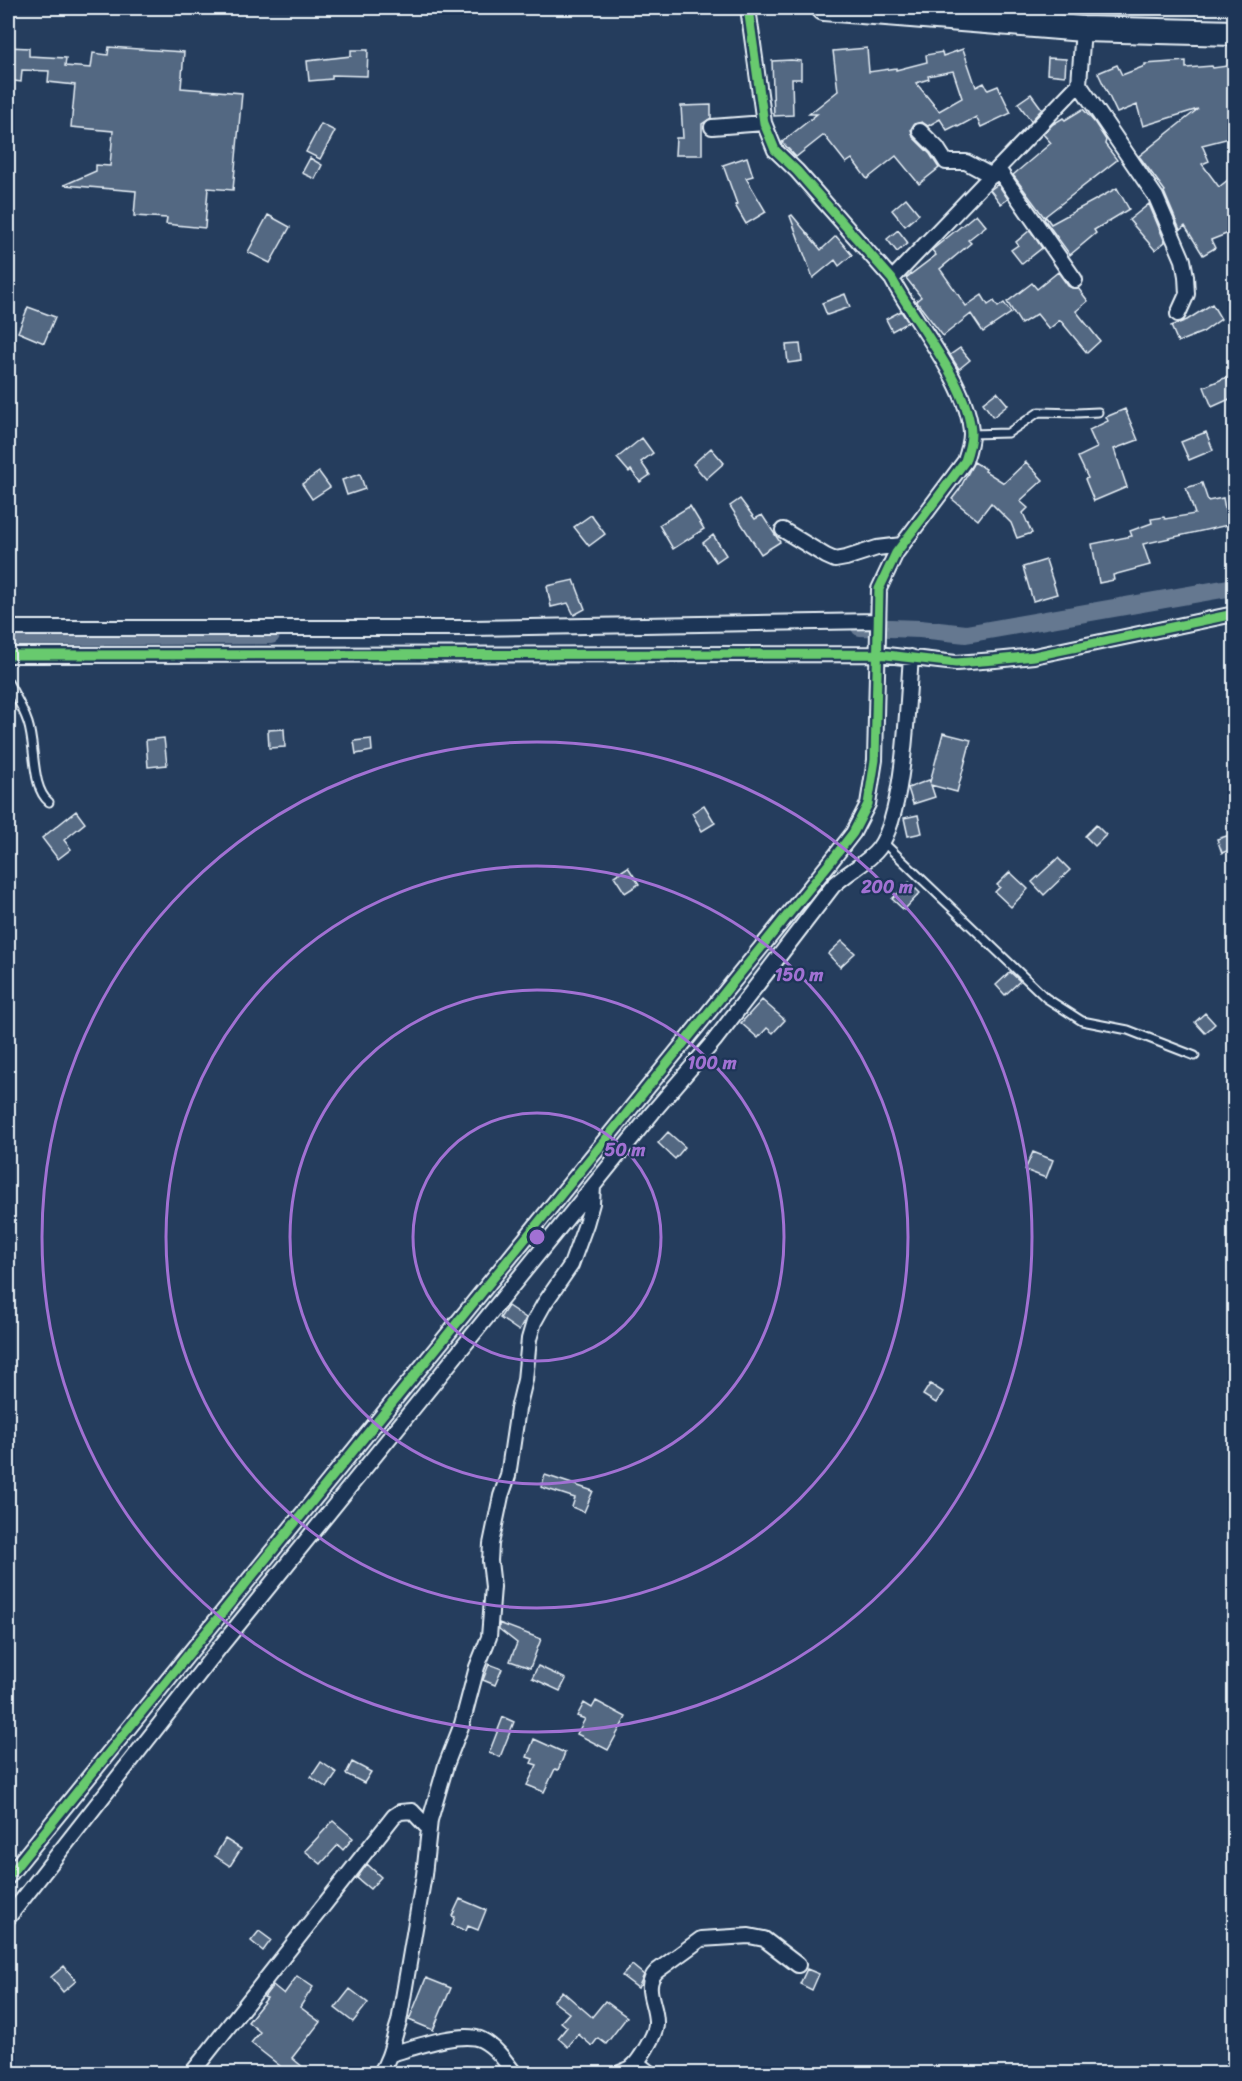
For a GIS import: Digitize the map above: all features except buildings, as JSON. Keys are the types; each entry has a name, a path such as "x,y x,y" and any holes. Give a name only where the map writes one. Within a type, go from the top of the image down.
{"highway":[{"path":"824,8 1083,28 1234,33"}],"street":[{"path":"8,1877 853,833 868,804 875,760 879,589 896,553 965,460 971,434 970,424 955,386 938,353 902,299 892,279 776,150 764,123 748,8"},
{"path":"1083,28 1079,84 1156,197 1183,260 1187,294 1178,314"},
{"path":"892,279 1079,84"},
{"path":"712,127 764,123"},
{"path":"920,131 937,148 946,162 966,162 995,172 1075,280"},
{"path":"783,530 835,560 877,548 902,545"},
{"path":"8,655 878,651 956,663 1034,656 1234,614"},
{"path":"8,628 878,626"},
{"path":"8,1918 220,1647 653,1112 714,1041 834,886 872,855 883,842 893,816 900,777 911,657"},
{"path":"380,2073 391,2054 393,2037 399,2022 429,1829 446,1765 462,1724 477,1667 489,1637 493,1587 491,1544 499,1503 508,1476 518,1409 525,1380 529,1339 534,1322 544,1304 571,1264 586,1224 594,1187"},
{"path":"191,2073 394,1816 406,1810 412,1811 429,1829"},
{"path":"618,2073 637,2063 656,2026 650,1995 651,1977 701,1939 759,1937 798,1965"},
{"path":"391,2054 440,2041 464,2037 480,2038 490,2045 515,2073"},
{"path":"637,2063 651,2073"}],"lane":[{"path":"971,434 1008,433 1039,412 1098,412"},
{"path":"8,682 20,703 28,725 34,749 36,783 43,797 49,802"},
{"path":"883,842 1046,998 1082,1021 1128,1030 1195,1056"}],"waterway":[{"path":"860,627 920,629 966,634 1234,587"},
{"path":"8,637 271,635"}],"cycle path":[{"path":"8,1877 832,860 853,833 868,804 875,760 879,589 896,553 965,461 971,434 968,415 951,375 892,279 797,171 775,150 764,123 748,8"},
{"path":"8,655 878,654 956,663 1034,656 1234,614"}]}
